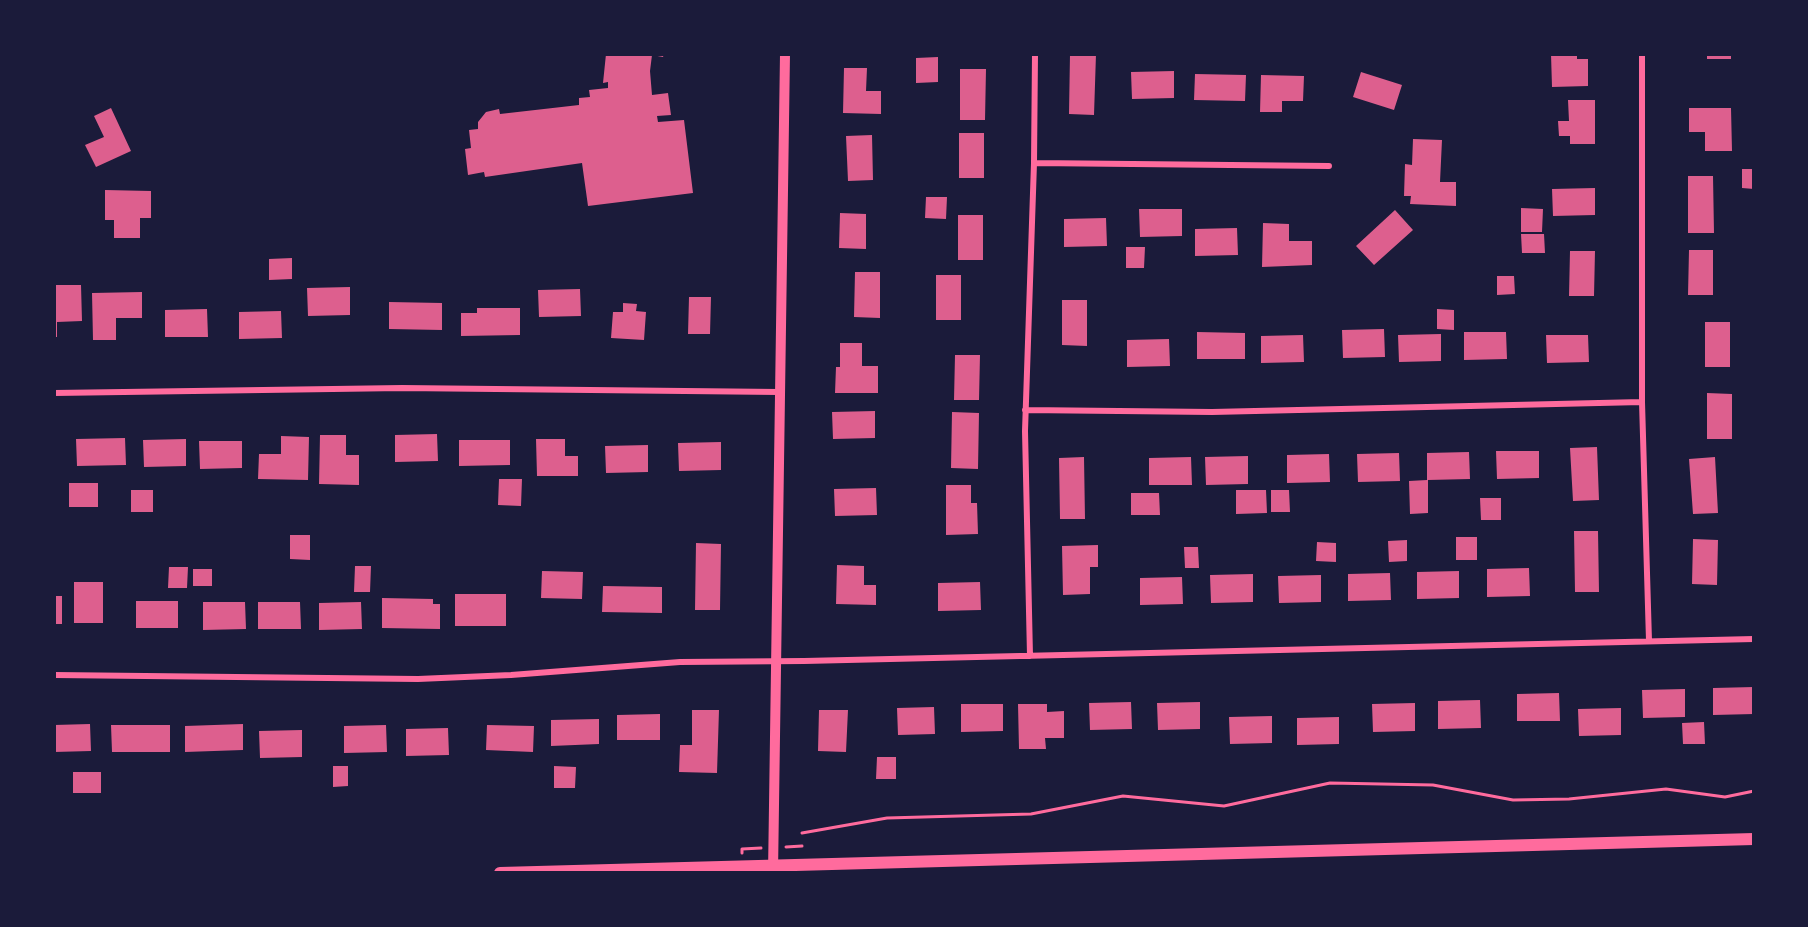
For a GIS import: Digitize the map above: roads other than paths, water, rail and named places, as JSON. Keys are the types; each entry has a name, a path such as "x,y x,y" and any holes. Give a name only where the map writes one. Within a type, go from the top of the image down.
{"main road":[{"path":"500,873 773,870 1754,839"}],"street":[{"path":"773,870 785,54"},
{"path":"1030,656 1025,410 1034,163 1035,54"},
{"path":"1642,54 1642,402 1649,641"},
{"path":"1034,163 1329,166"},
{"path":"54,393 402,388 779,392"},
{"path":"1025,410 1212,412 1642,402"},
{"path":"54,675 418,679 511,675 669,662 775,662 1754,639"}]}
